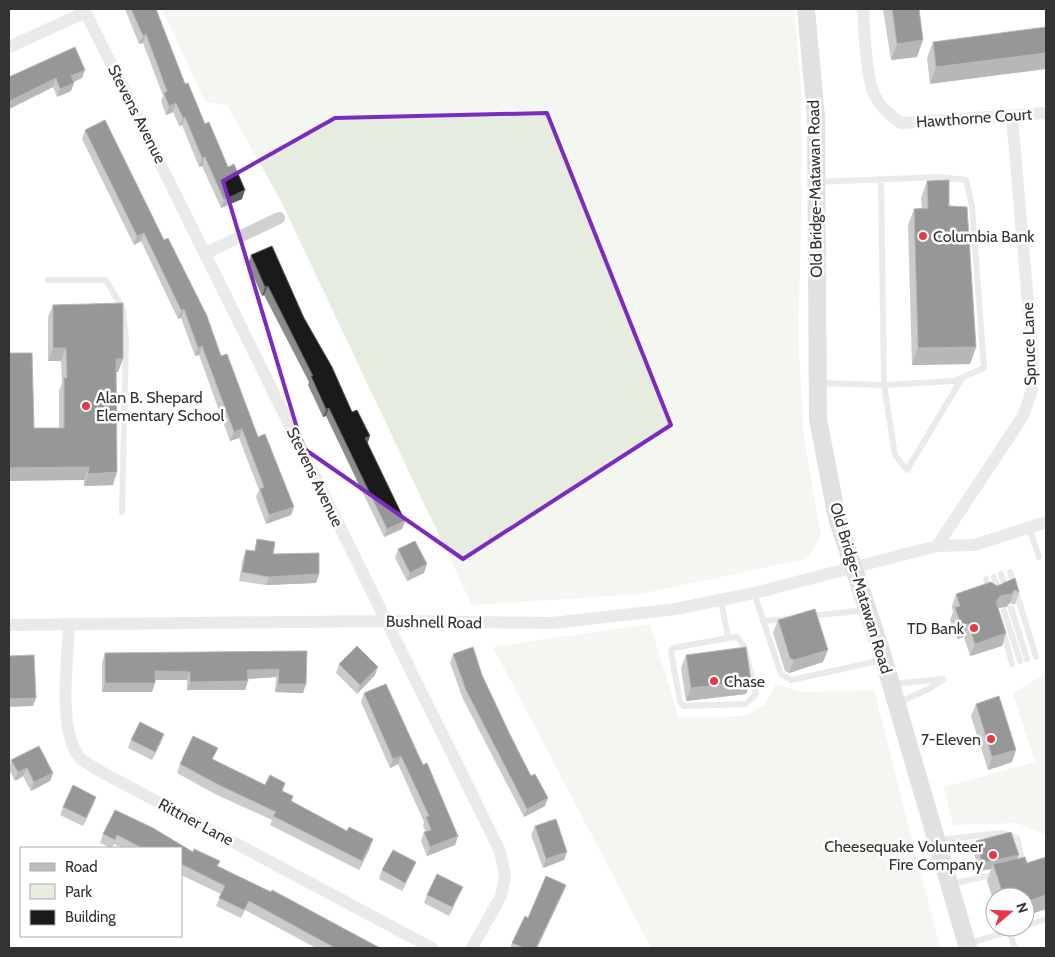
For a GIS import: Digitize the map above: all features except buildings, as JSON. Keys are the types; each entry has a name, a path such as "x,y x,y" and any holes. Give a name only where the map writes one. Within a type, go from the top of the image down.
{"main road":[{"name":"Old Bridge-Matawan Road","path":"806,9 816,117 818,419 837,518 883,660 968,946"}],"street":[{"name":"Hawthorne Court","path":"863,9 867,60 875,98 890,116 901,123 1046,113"},
{"path":"9,47 85,11"},
{"name":"Stevens Avenue","path":"85,11 500,851 506,876 501,896 472,948"},
{"name":"Spruce Lane","path":"937,546 1023,416 1032,390 1032,362 1012,116"},
{"path":"206,253 280,218"},
{"name":"Bushnell Road","path":"9,625 385,621 552,623 676,609 721,600 937,546 974,545 1046,522"},
{"name":"Rittner Lane","path":"69,625 67,714 70,739 80,758 432,948"}],"lane":[{"path":"816,182 938,177 966,180 972,206 984,368 954,381 884,385 818,383"},
{"path":"881,179 884,385 895,455 907,470 962,377"},
{"path":"48,280 106,280 123,309 126,339 122,512"},
{"path":"1029,528 1039,557"},
{"path":"1010,572 1036,657"},
{"path":"1001,574 1006,589"},
{"path":"994,577 998,591"},
{"path":"986,579 991,594"},
{"path":"754,593 781,674 791,680 883,660"},
{"path":"721,600 728,638"},
{"path":"1012,608 1024,660 1001,612 1012,664"},
{"path":"802,617 867,610"},
{"path":"764,621 792,618"},
{"path":"737,637 744,646 756,694 746,704 684,706 680,702 671,652 673,648 728,638 737,637"},
{"path":"890,684 943,679 930,689 896,704"},
{"path":"936,840 1002,833 1016,838 1024,863 1017,869"},
{"path":"949,884 1007,872"},
{"path":"968,946 993,937"}],"highlighted area":[{"path":"547,113 671,425 463,559 303,448 223,181 335,118"}],"green space":[{"path":"162,9 794,9 801,87 802,201 798,336 804,438 821,535 813,551 806,559 640,594 472,605 280,199 227,105 205,102"},
{"path":"650,624 679,718 745,716 765,704 776,684 802,692 874,690 940,948 651,948 493,647"},
{"path":"1046,673 1046,835 1017,823 953,825 944,787 1035,762 1013,694"}],"place":[{"name":"Columbia Bank","path":"923,236"},
{"name":"Alan B. Shepard Elementary School","path":"86,406"},
{"name":"TD Bank","path":"974,628"},
{"name":"Chase","path":"714,681"},
{"name":"7-Eleven","path":"991,739"},
{"name":"Cheesequake Volunteer Fire Company","path":"993,855"}]}
